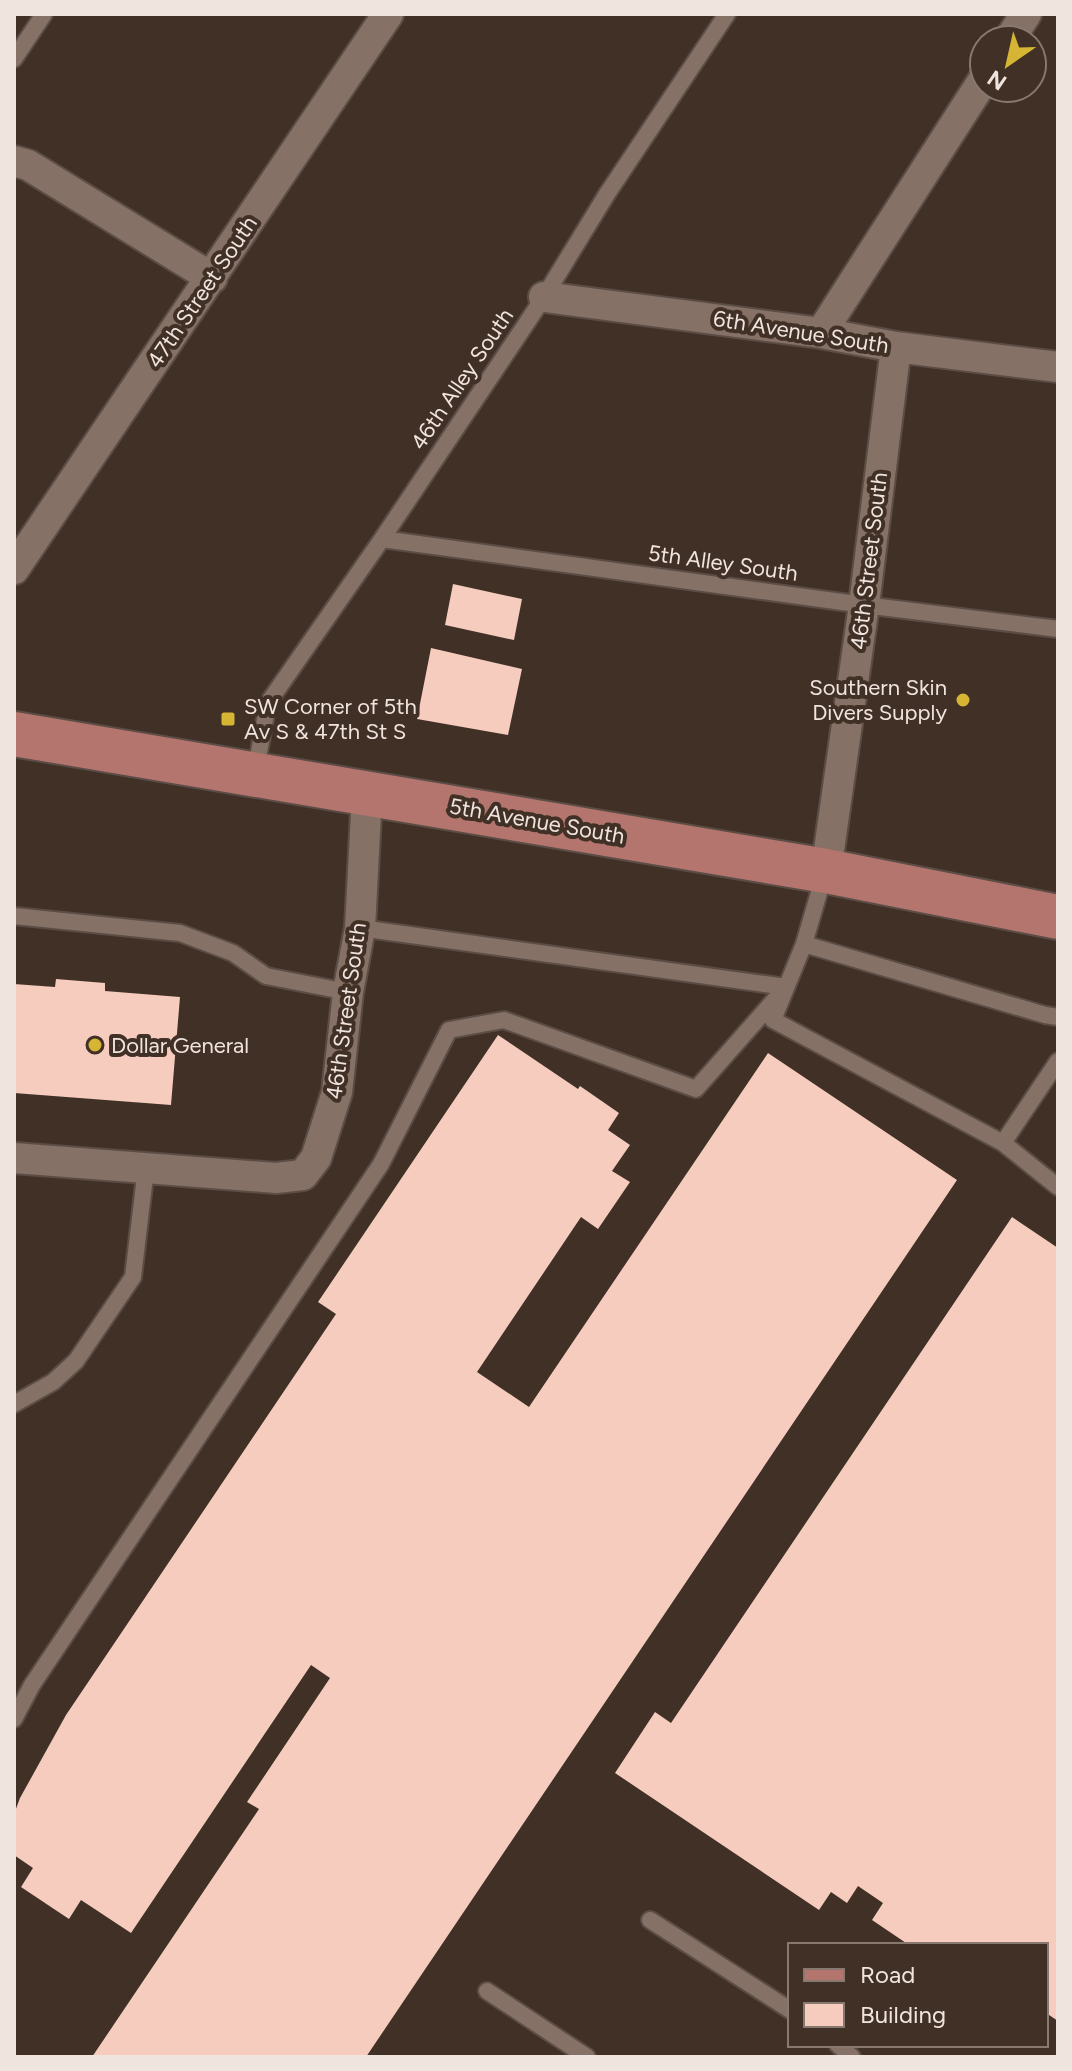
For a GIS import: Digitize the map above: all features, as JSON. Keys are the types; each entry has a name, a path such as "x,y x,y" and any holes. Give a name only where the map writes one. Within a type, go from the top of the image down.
{"main road":[{"name":"5th Avenue South","path":"14,734 826,871 1058,917"}],"street":[{"name":"47th Street South","path":"14,569 388,14"},
{"path":"821,333 968,104"},
{"path":"14,161 28,165 212,278"},
{"name":"6th Avenue South","path":"544,297 1058,367"},
{"name":"46th Street South","path":"826,871 864,605 896,347"},
{"name":"46th Street South","path":"146,1168 276,1178 303,1175 316,1158 337,1092 348,992 360,928 367,794"},
{"path":"14,1158 146,1168"}],"lane":[{"path":"14,59 44,14"},
{"name":"46th Alley South","path":"255,776 268,703 544,297 607,194 727,14"},
{"name":"5th Alley South","path":"382,539 1058,629"},
{"path":"826,871 804,944 773,1020 1003,1143 1058,1187"},
{"path":"14,916 180,933 233,953 266,976 348,992"},
{"path":"360,928 786,987"},
{"path":"804,944 1058,1017"},
{"path":"14,1719 32,1685 381,1164 449,1030 504,1020 696,1089 786,987"},
{"path":"1003,1143 1058,1061"},
{"path":"14,1404 53,1382 76,1361 133,1277 146,1168"},
{"path":"650,1920 788,2009"},
{"path":"487,1991 587,2057"}],"building":[{"path":"453,584 522,599 514,640 445,625"},
{"path":"431,648 522,669 508,735 417,719"},
{"name":"Dollar General","path":"56,979 105,983 105,991 180,997 171,1105 14,1093 14,984 55,987"},
{"path":"498,1035 619,1113 608,1130 630,1145 612,1171 630,1182 598,1229 581,1217 477,1372 529,1407 768,1053 957,1180 366,2057 92,2057 259,1809 247,1802 330,1678 311,1665 131,1933 81,1900 69,1919 21,1887 33,1868 14,1855 14,1814 20,1798 66,1715 336,1314 318,1302"},
{"path":"1012,1217 1058,1248 1058,2021 1048,2014 1048,1943 906,1943 872,1920 883,1903 858,1886 847,1903 831,1892 819,1910 615,1773 655,1712 671,1723"}],"place":[{"name":"Southern Skin Divers Supply","path":"963,700"},
{"name":"SW Corner of 5th Av S & 47th St S","path":"228,719"},
{"name":"Dollar General","path":"95,1045"}]}
